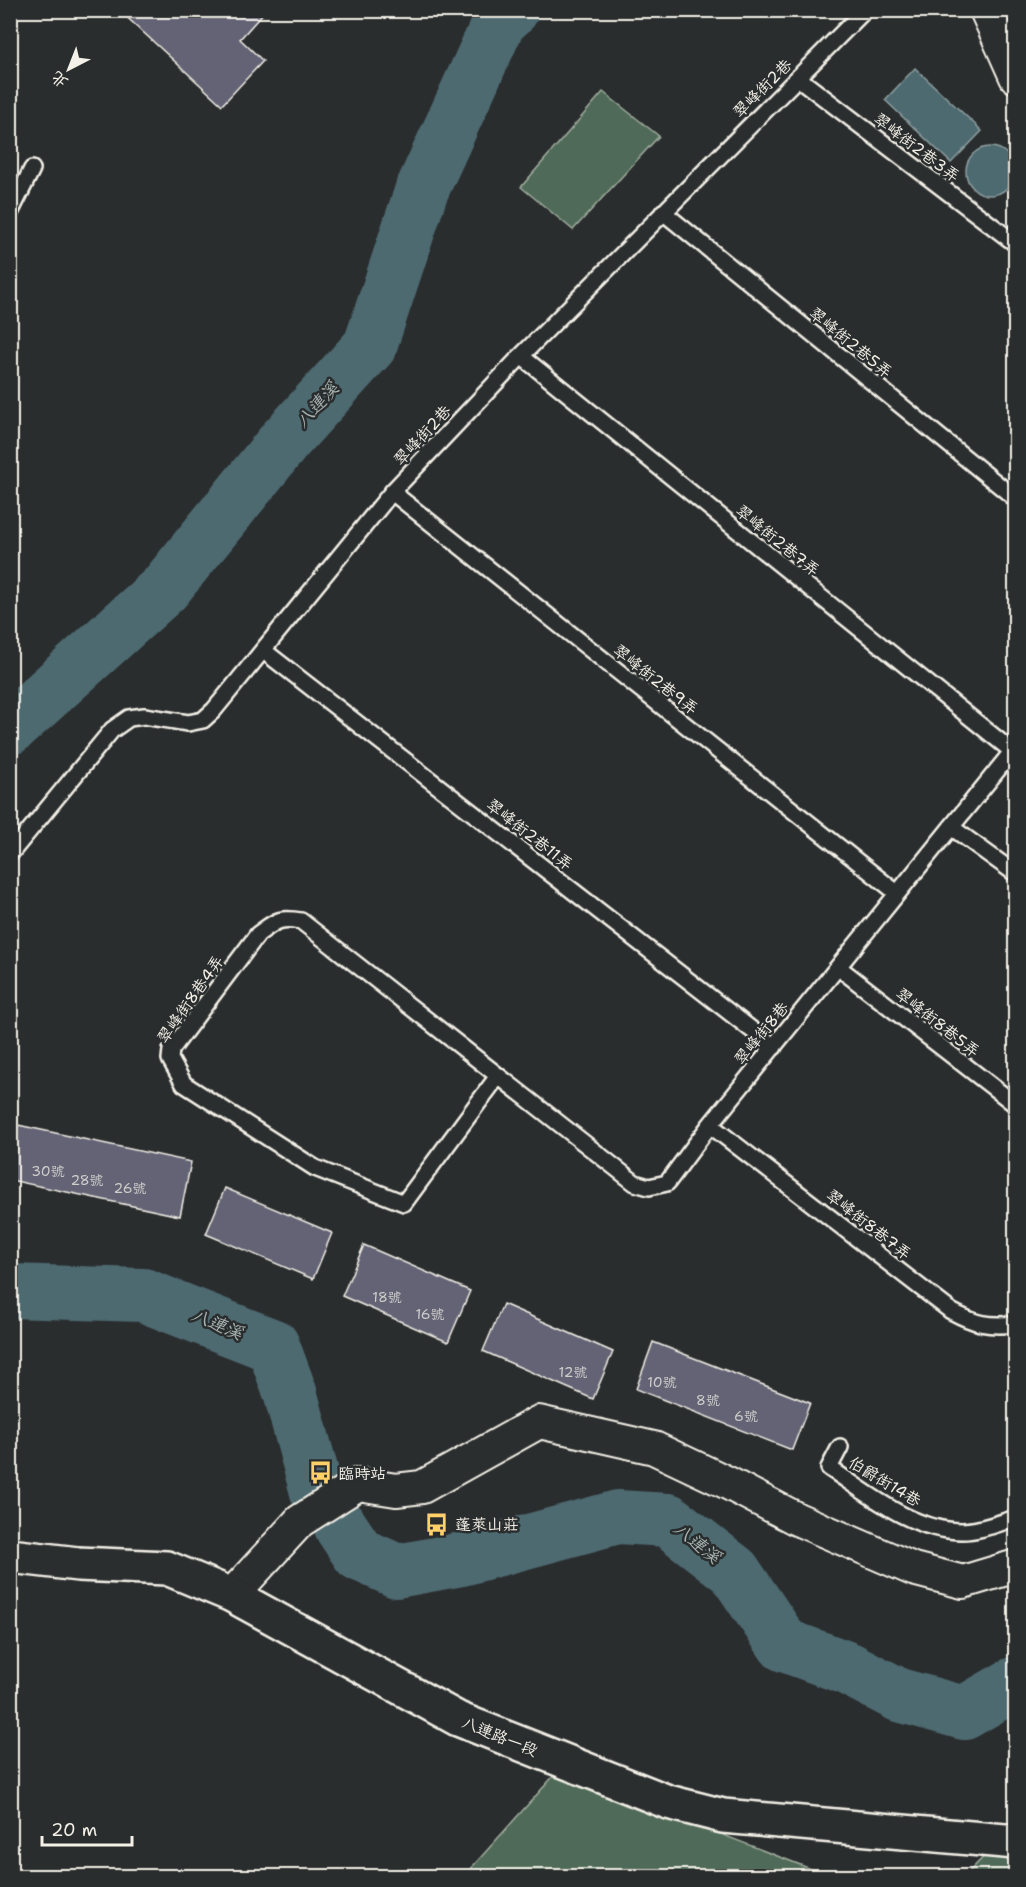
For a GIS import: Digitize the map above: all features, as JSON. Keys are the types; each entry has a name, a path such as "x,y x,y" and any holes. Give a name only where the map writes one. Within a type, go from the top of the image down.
{"street":[{"path":"986,10 1016,77"},
{"path":"232,1595 300,1521 358,1484 396,1490 422,1487 539,1422 654,1448 797,1519 913,1569 963,1582 1016,1566"},
{"name":"八連路一段","path":"10,1556 78,1564 167,1568 232,1595 458,1719 668,1802 723,1816 1016,1842"}],"lane":[{"name":"翠峰街2巷","path":"10,854 112,730 129,718 144,716 188,723 203,720 214,710 392,492 521,356 865,10"},
{"name":"翠峰街2巷3弄","path":"798,78 1016,244"},
{"path":"10,213 32,169"},
{"name":"翠峰街2巷5弄","path":"663,212 1016,500"},
{"name":"翠峰街2巷7弄","path":"521,356 1014,749"},
{"name":"翠峰街2巷9弄","path":"392,492 897,893"},
{"name":"翠峰街2巷11弄","path":"264,651 774,1047"},
{"name":"翠峰街8巷","path":"498,1076 635,1183 649,1187 667,1183 711,1125 1014,749"},
{"path":"951,827 1016,874"},
{"name":"翠峰街8巷4弄","path":"288,918 301,921 498,1076 404,1203 315,1168 184,1084 170,1059 171,1050 258,934 277,920 288,918"},
{"name":"翠峰街8巷5弄","path":"838,967 1016,1105"},
{"name":"翠峰街8巷7弄","path":"711,1125 951,1311 969,1321 986,1326 1016,1324"},
{"name":"伯爵街14巷","path":"840,1447 829,1468 902,1515 928,1526 962,1531 993,1526 1016,1518"}],"green space":[{"path":"603,92 659,136 573,230 521,187"},
{"path":"558,1771 829,1876 464,1876"},
{"path":"1001,1839 1015,1845 1015,1876 965,1876"}],"water":[{"path":"915,68 982,131 951,163 885,100"},
{"path":"985,147 995,147 1007,154 1014,166 1014,176 1007,188 995,195 985,195 970,184 966,176 966,166 977,151"}],"building":[{"path":"119,10 266,10 240,39 263,61 222,105"},
{"path":"18,1125 191,1162 180,1216 10,1180 10,1161"},
{"path":"225,1188 332,1233 313,1279 206,1234"},
{"path":"364,1245 470,1291 448,1342 342,1296"},
{"path":"503,1304 613,1352 593,1399 483,1351"},
{"path":"653,1342 810,1403 792,1450 636,1389"}],"waterway":[{"name":"八連溪","path":"10,728 164,589 285,440 370,346 421,192 499,22 512,10"},
{"name":"八連溪","path":"10,1291 143,1295 273,1346 290,1392 317,1492"},
{"name":"八連溪","path":"341,1527 359,1554 397,1571 462,1559 618,1517 668,1520 734,1571 784,1645 847,1668 899,1695 964,1713 1016,1683"}],"place":[{"name":"臨時站","path":"320,1473"},
{"name":"蓬萊山莊","path":"437,1524"}]}
